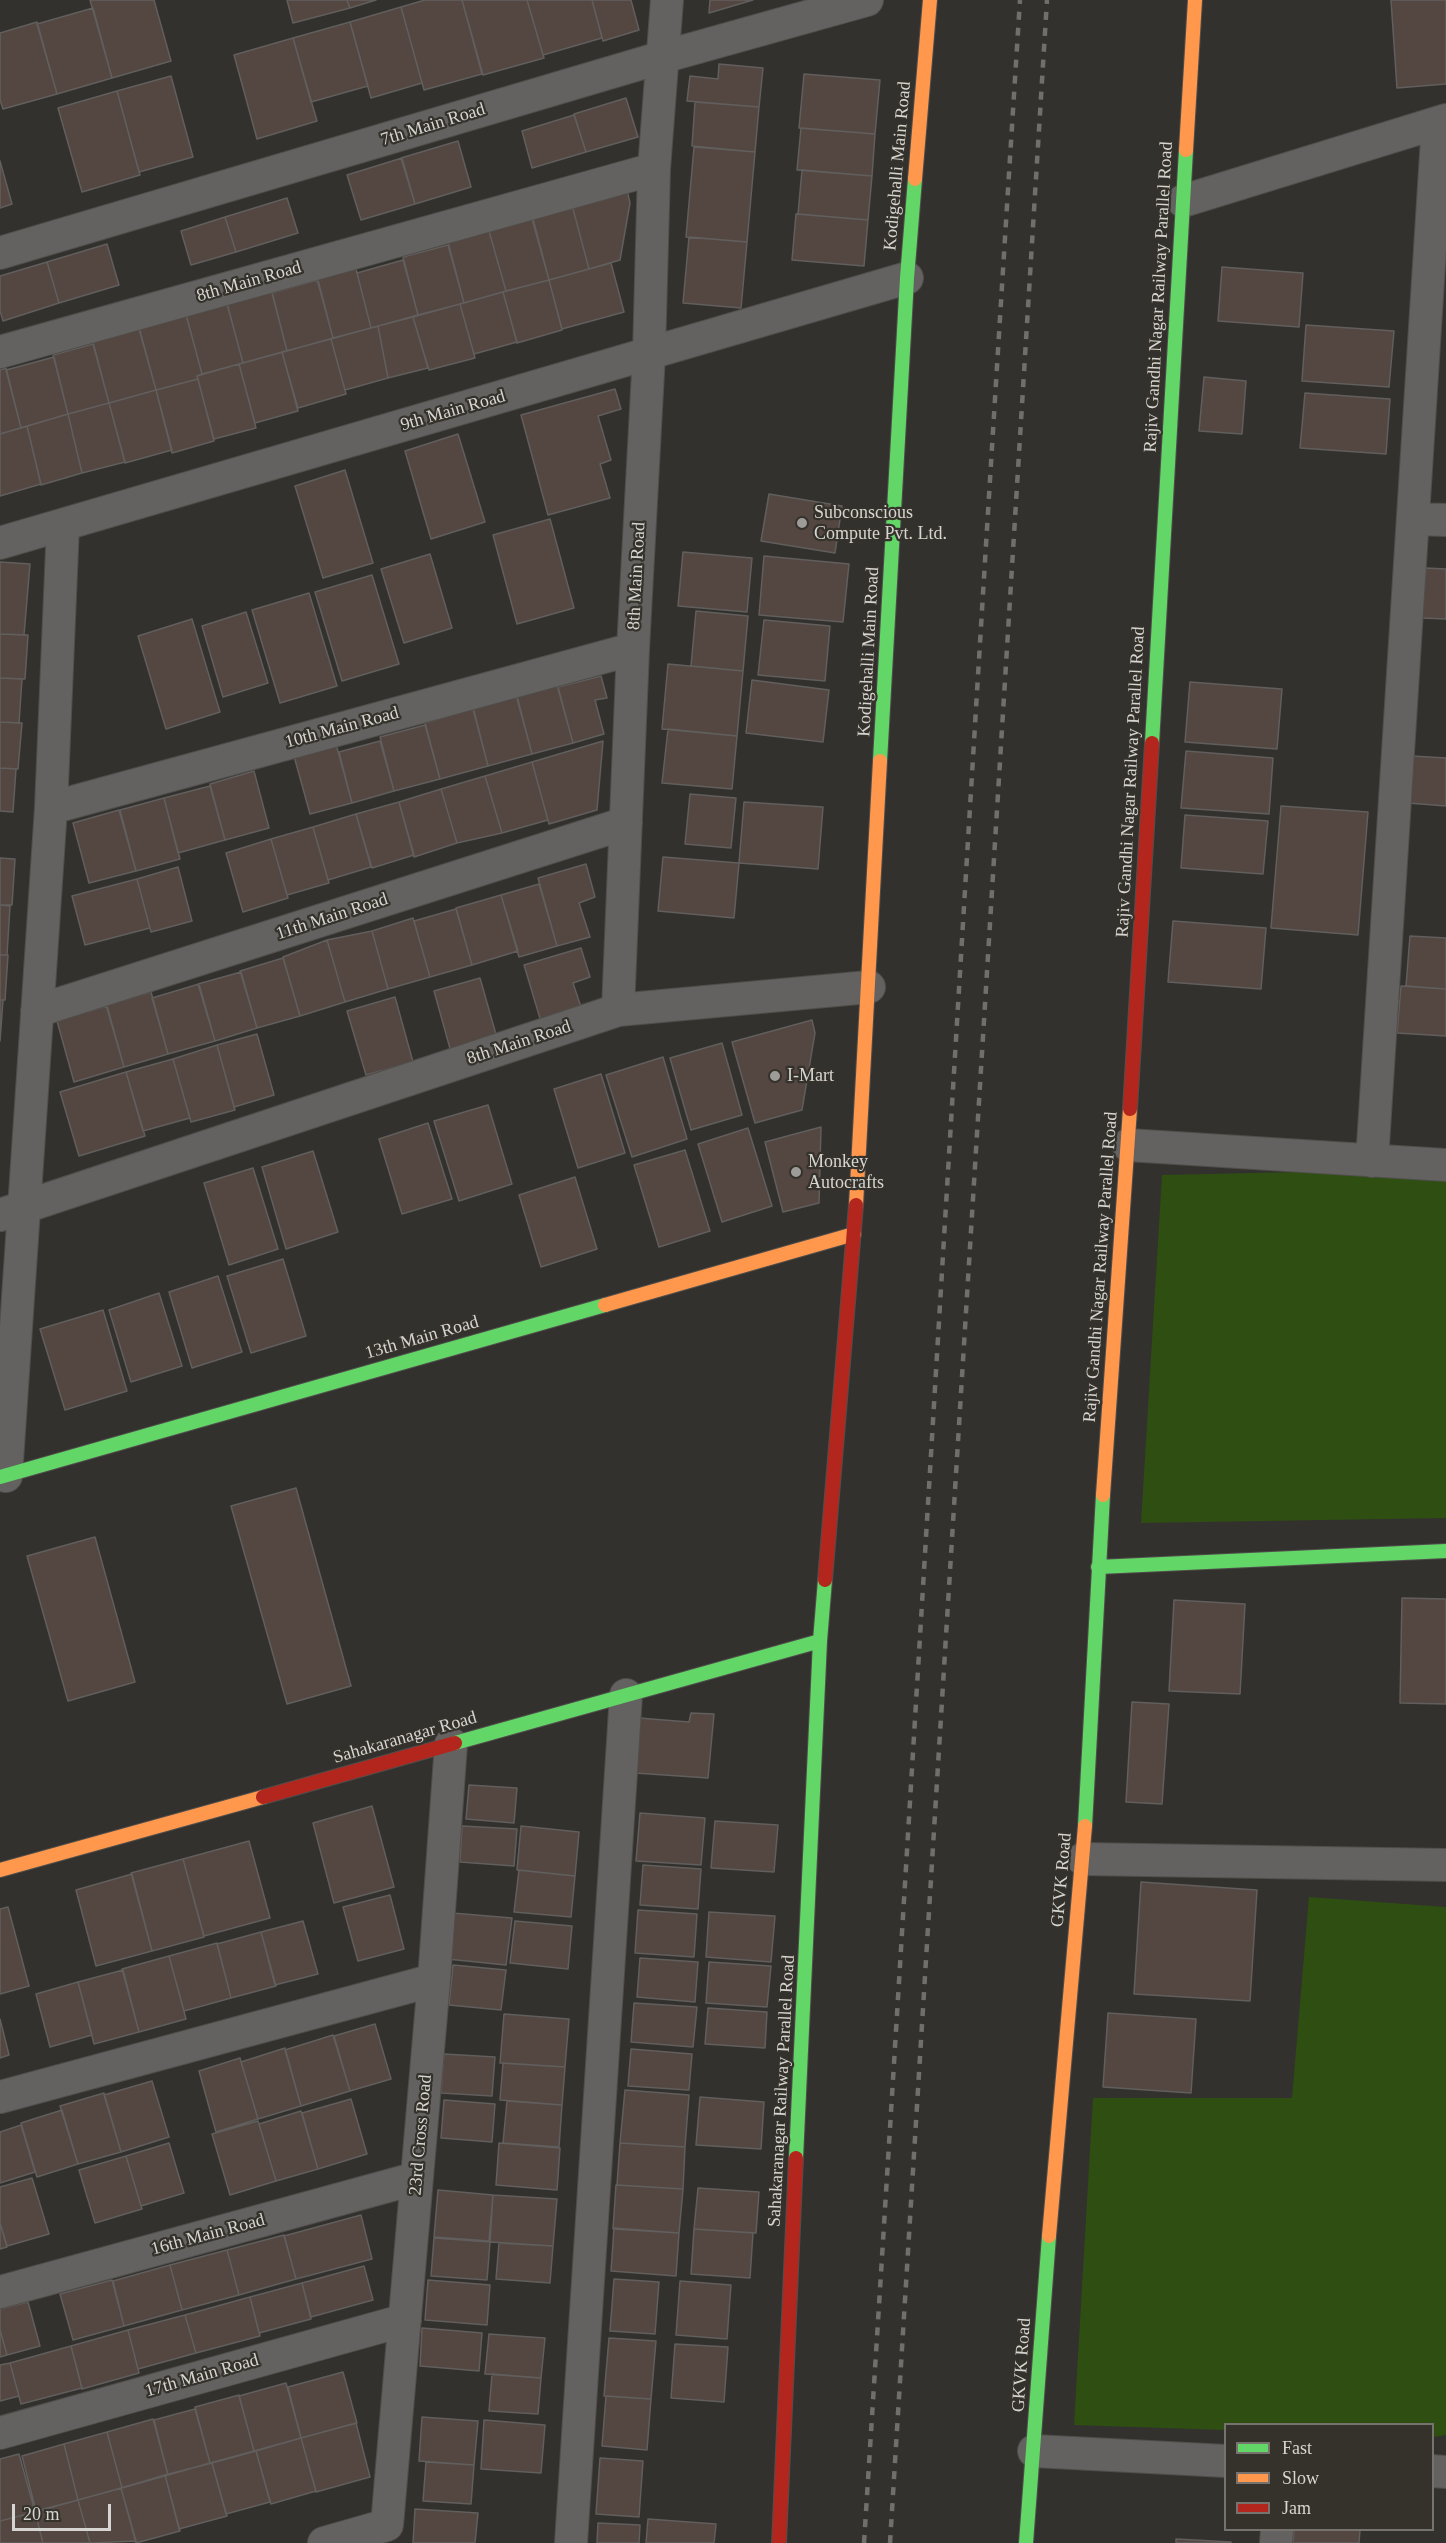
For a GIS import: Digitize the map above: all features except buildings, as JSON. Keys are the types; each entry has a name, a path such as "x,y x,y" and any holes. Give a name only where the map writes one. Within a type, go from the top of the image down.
{"street":[{"path":"654,169 668,0"},
{"name":"7th Main Road","path":"0,253 663,57 867,0"},
{"name":"Kodigehalli Main Road","path":"854,1234 907,278 930,0"},
{"name":"Rajiv Gandhi Nagar Railway Parallel Road","path":"1098,1567 1128,1145 1195,0"},
{"path":"1183,201 1442,122 1413,519 1372,1161"},
{"name":"8th Main Road","path":"0,352 654,169 648,354 618,1010 13,1211"},
{"name":"9th Main Road","path":"0,543 907,278"},
{"path":"1413,519 1446,520"},
{"path":"3,1477 13,1211 38,1011 51,807 63,525"},
{"name":"10th Main Road","path":"51,807 633,649"},
{"name":"11th Main Road","path":"38,1011 626,823"},
{"path":"618,1010 869,987"},
{"path":"1128,1145 1446,1165"},
{"name":"13th Main Road","path":"3,1477 854,1234"},
{"name":"Sahakaranagar Railway Parallel Road","path":"779,2543 820,1641 854,1234"},
{"path":"1098,1567 1446,1551"},
{"name":"GKVK Road","path":"1026,2543 1051,2206 1083,1859 1098,1567"},
{"name":"Sahakaranagar Road","path":"0,1870 820,1641"},
{"path":"571,2543 626,1695"},
{"name":"23rd Cross Road","path":"324,2543 387,2525 434,1980 451,1744"},
{"path":"1083,1859 1446,1865"},
{"path":"0,2097 434,1980"},
{"name":"16th Main Road","path":"0,2292 417,2178"},
{"name":"17th Main Road","path":"0,2433 405,2320"},
{"path":"1034,2451 1224,2461"}],"green space":[{"path":"1299,1172 1446,1180 1446,1518 1141,1523 1162,1175"},
{"path":"1309,1897 1446,1907 1446,2435 1434,2437 1434,2423 1224,2423 1224,2430 1074,2425 1093,2098 1292,2098"}],"railway":[{"path":"864,2543 1020,0"},
{"path":"890,2543 1047,0"}],"traffic: fast":[{"path":"1152,743 1186,150"},
{"path":"880,761 907,278 915,179"},
{"path":"0,1477 605,1305"},
{"path":"1085,1826 1103,1495"},
{"path":"1098,1567 1446,1551"},
{"path":"796,2158 820,1641 825,1580"},
{"path":"455,1743 820,1641"},
{"path":"1026,2543 1049,2236"}],"traffic: slow":[{"path":"915,179 930,0"},
{"path":"1186,150 1195,0"},
{"path":"856,1205 880,761"},
{"path":"1103,1495 1130,1109"},
{"path":"605,1305 854,1234"},
{"path":"0,1870 263,1797"},
{"path":"1049,2236 1085,1826"}],"traffic: jam":[{"path":"1130,1109 1152,743"},
{"path":"825,1580 856,1205"},
{"path":"263,1797 455,1743"},
{"path":"779,2543 796,2158"}],"place":[{"name":"Subconscious Compute Pvt. Ltd.","path":"802,523"},
{"name":"I-Mart","path":"775,1076"},
{"name":"Monkey Autocrafts","path":"796,1172"}]}
